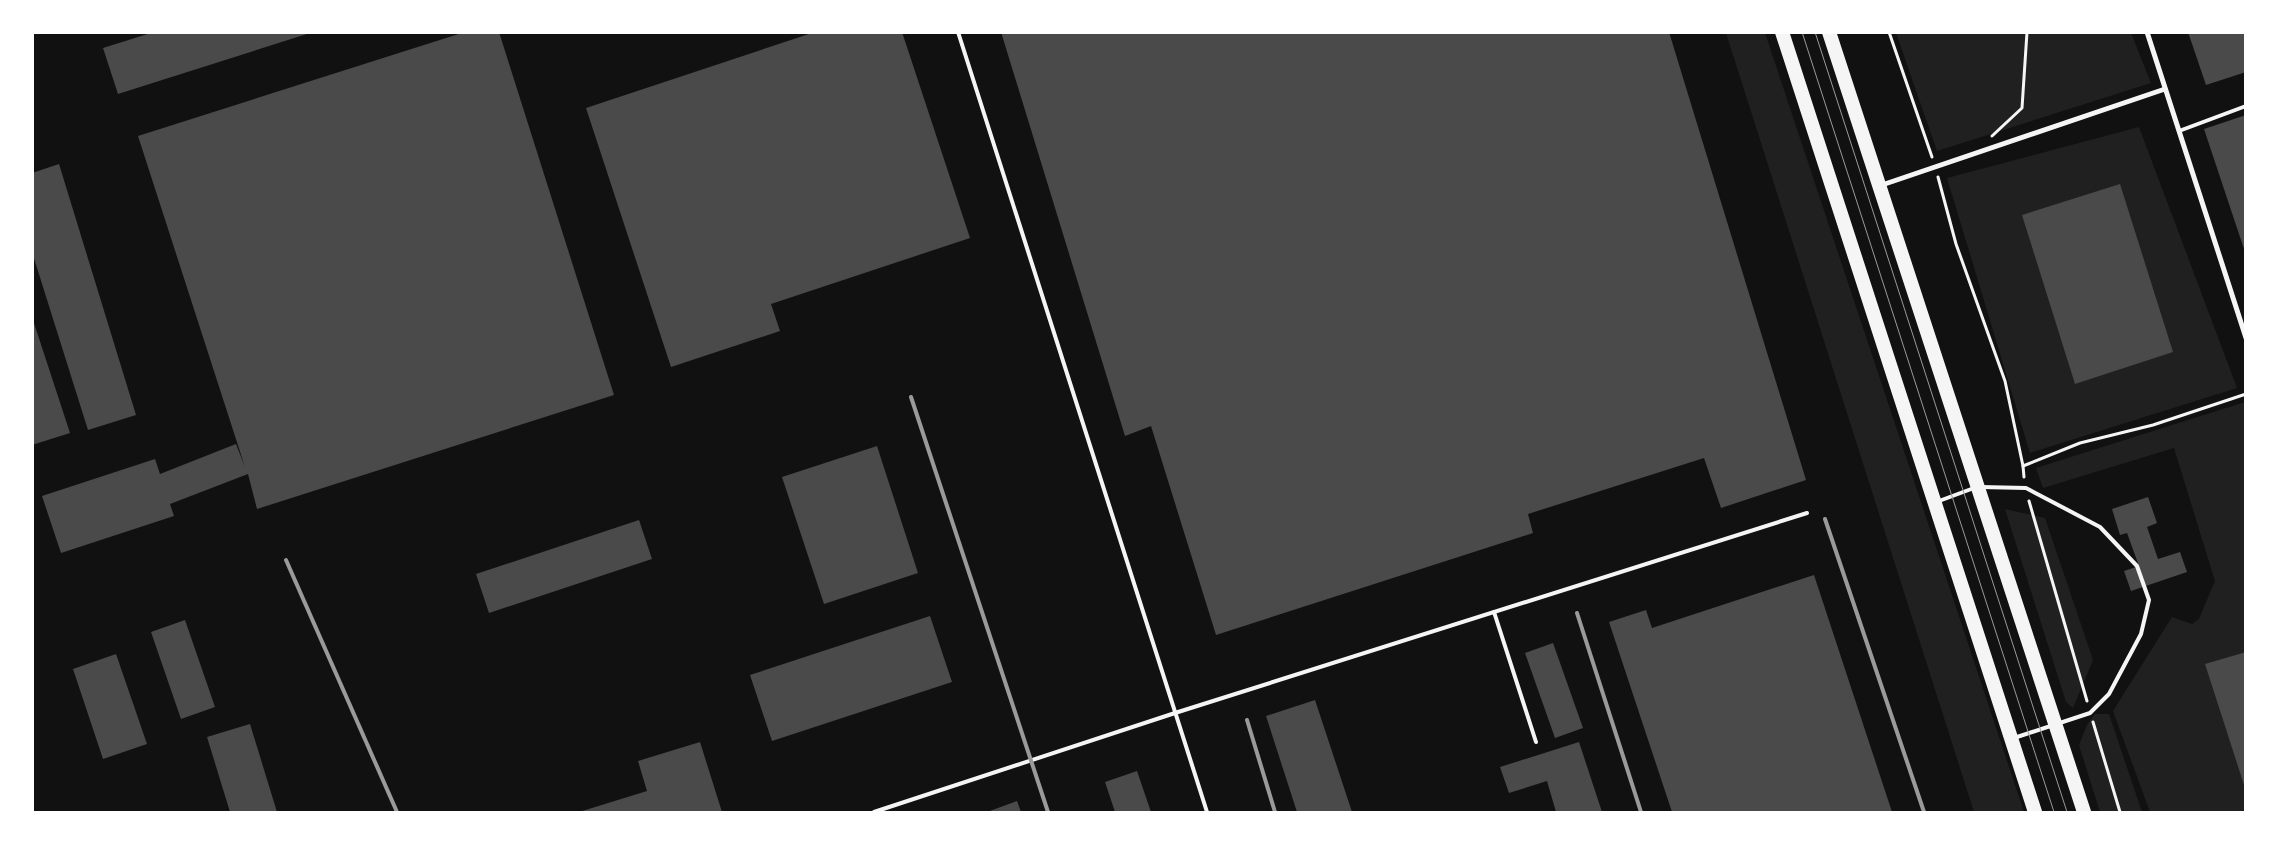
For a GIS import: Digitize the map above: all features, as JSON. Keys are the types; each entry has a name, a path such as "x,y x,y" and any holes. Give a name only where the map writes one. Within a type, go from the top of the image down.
{"highway":[{"path":"1782,32 2036,812"},
{"path":"1829,32 2084,812"}],"street":[{"path":"2147,32 2246,338"},
{"path":"1879,186 2166,89"}],"lane":[{"path":"958,32 1207,812"},
{"path":"2179,131 2246,106"},
{"path":"1935,502 1978,487 2026,488 2100,528 2138,566 2149,600 2140,634 2109,694 2090,713 2012,738"},
{"path":"874,812 1175,713 1807,513"},
{"path":"1494,612 1536,742"}],"path":[{"path":"1889,32 1935,167 1956,244 2005,381 2026,488 2120,812"},
{"path":"1986,141 2022,108 2027,32"},
{"path":"2023,466 2080,443 2153,425 2246,394"}],"shaded area":[{"path":"1726,33 1765,33 2024,812 1974,812"},
{"path":"1896,33 2131,33 2151,83 1937,151"},
{"path":"2139,127 2237,388 2030,453 1947,178"},
{"path":"2245,402 2245,812 2150,812 2113,711 2172,617 2192,624 2199,619 2215,581 2174,448 2043,488 2036,468"},
{"path":"2005,509 2045,518 2093,660 2073,708 2066,702"},
{"path":"2095,714 2109,714 2142,812 2100,812 2079,745 2087,725"}],"building":[{"path":"154,32 310,33 118,94 103,48"},
{"path":"465,32 499,32 614,395 257,509 248,474 170,504 174,516 61,553 42,496 155,459 160,474 236,444 245,467 138,136"},
{"path":"815,32 902,32 970,238 771,304 780,331 671,367 586,108"},
{"path":"1001,32 1669,32 1806,480 1721,508 1704,458 1528,514 1533,533 1216,635 1151,426 1125,436"},
{"path":"2188,32 2246,32 2246,72 2206,85"},
{"path":"2246,115 2246,252 2245,252 2204,129"},
{"path":"59,164 136,415 88,430 32,252 32,173"},
{"path":"2120,184 2173,352 2075,384 2022,215"},
{"path":"32,317 70,433 32,445"},
{"path":"877,446 918,573 824,604 782,477"},
{"path":"2148,497 2157,523 2147,527 2158,559 2180,552 2187,572 2131,591 2124,571 2139,566 2127,533 2120,535 2112,509"},
{"path":"639,520 652,559 489,613 476,574"},
{"path":"1814,575 1892,812 1672,812 1609,622 1646,610 1652,628"},
{"path":"930,616 952,682 772,741 750,675"},
{"path":"185,620 215,707 181,719 151,632"},
{"path":"1553,643 1583,728 1555,738 1525,653"},
{"path":"2246,652 2246,788 2245,788 2205,664"},
{"path":"116,654 147,744 103,759 73,669"},
{"path":"1315,700 1352,812 1297,812 1266,716"},
{"path":"250,724 277,812 230,812 207,737"},
{"path":"700,742 722,812 579,812 647,791 638,761"},
{"path":"1579,742 1602,812 1556,812 1547,781 1509,793 1500,767"},
{"path":"1137,771 1151,812 1115,812 1105,782"},
{"path":"1017,801 1021,812 987,812"}],"tram line":[{"path":"1802,32 2054,812"},
{"path":"1815,32 2067,812"}],"railway":[{"path":"911,397 1048,812"},
{"path":"1825,519 1924,812"},
{"path":"286,560 397,812"},
{"path":"1577,613 1641,812"},
{"path":"1247,720 1275,812"}]}
